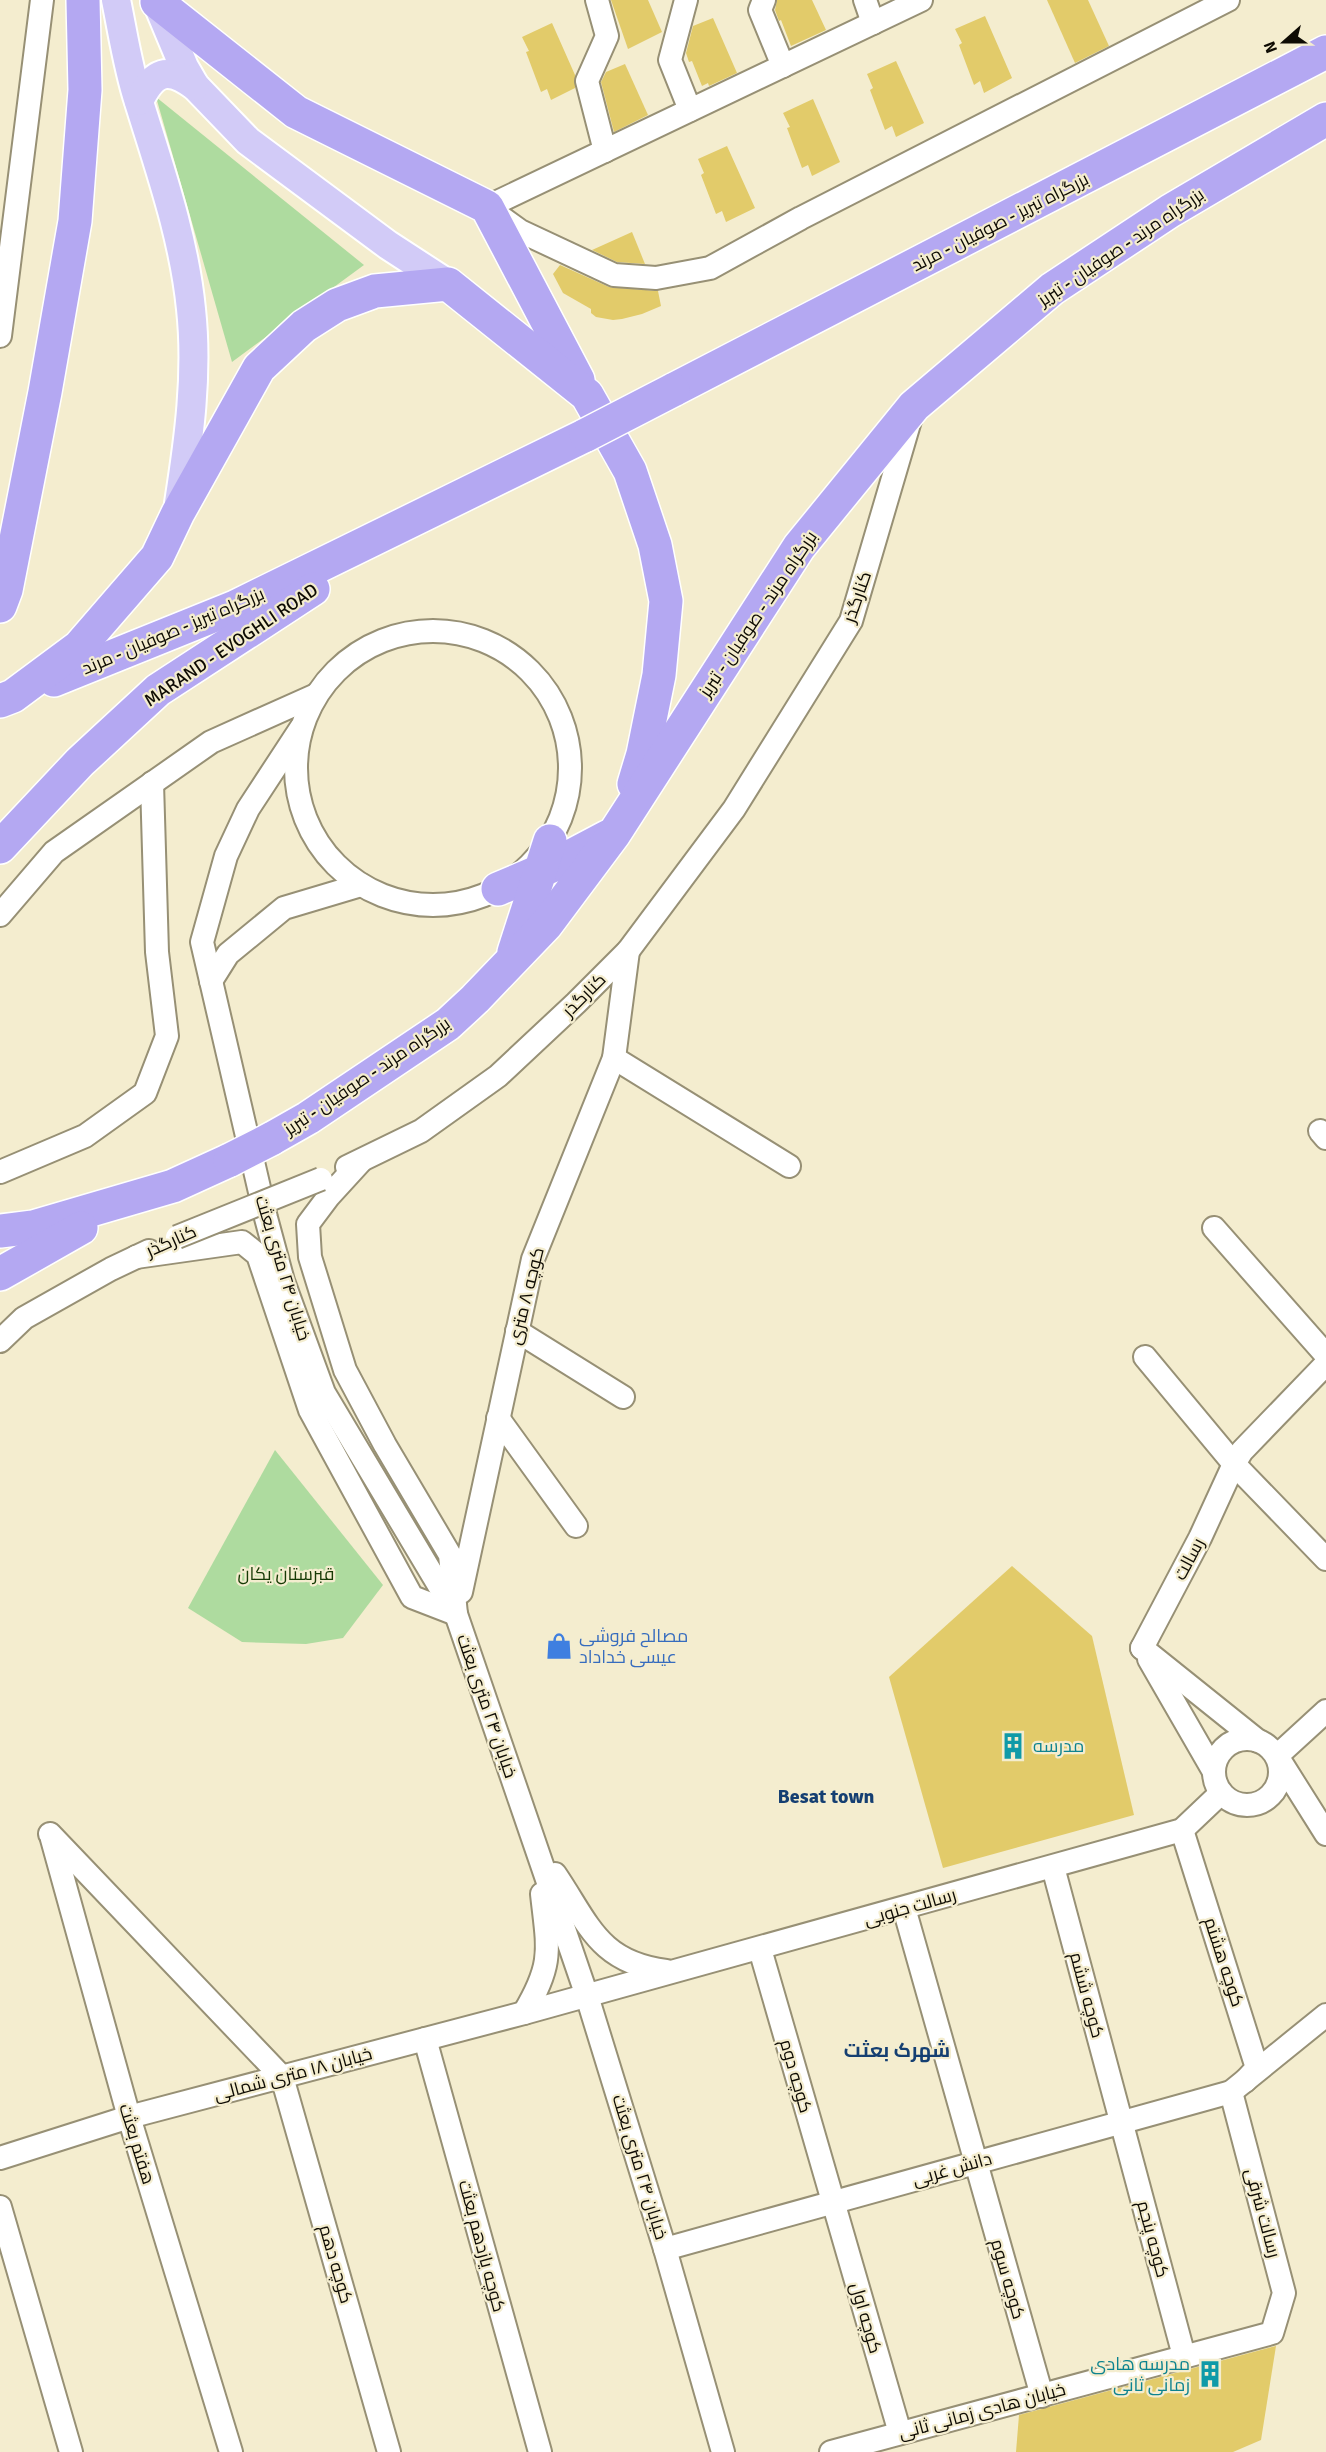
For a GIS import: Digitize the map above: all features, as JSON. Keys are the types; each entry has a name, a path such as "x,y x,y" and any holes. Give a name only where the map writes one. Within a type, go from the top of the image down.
{"highway":[{"path":"0,606 6,590 43,403 75,221 86,90 83,0"},
{"path":"156,1 296,112 487,207 525,283 630,471 655,545 666,601 659,675 643,754 614,834 545,856 498,890"},
{"name":"بزرگراه تبریز - صوفیان - مرند","path":"7,698 235,608 586,435 1326,52"},
{"name":"بزرگراه مرند - صوفیان - تبریز","path":"173,1186 230,1160 309,1118 448,1024 511,962 546,924 614,834 799,547 914,406 1052,289 1170,211 1326,119"},
{"path":"7,698 79,647 157,557 178,513 259,368 304,326 337,305 375,291 448,284 587,395"},
{"name":"MARAND - EVOGHLI ROAD","path":"0,847 80,762 158,690 342,570 492,482"},
{"path":"511,962 545,856"},
{"path":"0,1231 33,1227 173,1186"},
{"path":"0,1274 65,1235 173,1186"}],"main road":[{"path":"116,0 139,101 174,217 191,309 194,380 189,440 178,513"},
{"path":"156,1 184,67 195,86"},
{"path":"139,101 151,82 163,74 177,74 195,86 248,141 388,245 448,284"}],"street":[{"path":"0,336 42,0"},
{"path":"597,0 607,36 587,81 605,151"},
{"path":"686,0 670,60 690,110"},
{"path":"764,0 760,10 783,66"},
{"path":"865,0 873,23"},
{"path":"921,0 487,207 520,231 614,275 656,278 710,268 801,218 1228,0"},
{"name":"کنارگذر","path":"0,1341 24,1318 136,1257 177,1237 321,1179 421,1131 498,1076 576,1004 628,951 734,809 851,621 914,406"},
{"path":"498,890 465,902 429,906 394,900 361,885 333,862 312,833 299,800 295,763 301,728 316,695 338,667 368,646 401,633 437,630 472,636 505,651 533,673 554,703 567,736 570,772 565,808 545,856"},
{"path":"0,915 54,852 152,783 211,742 316,695"},
{"name":"خیابان ۲۴ متری بعثت","path":"301,728 248,809 226,856 202,942 272,1239 283,1281 324,1393 456,1614 587,1996 665,2249 723,2452"},
{"path":"0,1172 85,1136 145,1093 167,1036 157,952 152,783"},
{"path":"211,981 228,954 284,908 361,885"},
{"name":"کوچه ۸ متری","path":"456,1614 533,1259 614,1058 628,951"},
{"path":"614,1058 789,1166"},
{"path":"136,1257 242,1242 258,1255 310,1410 412,1597 456,1614 450,1555 385,1445 345,1370 309,1257 308,1224 329,1196 361,1161"},
{"path":"1214,1228 1326,1355"},
{"path":"517,1331 623,1397"},
{"path":"1145,1357 1234,1464 1326,1559"},
{"name":"رسالت","path":"1142,1648 1200,1538 1242,1451 1326,1364"},
{"path":"498,1418 576,1526"},
{"path":"1142,1648 1258,1741 1269,1747 1326,1834"},
{"path":"1142,1648 1213,1770 1215,1782 1221,1793 1230,1802 1241,1806 1254,1806 1265,1801 1280,1781 1277,1756"},
{"path":"1277,1756 1326,1711"},
{"path":"1213,1770 1216,1758 1234,1741 1246,1739 1258,1741"},
{"name":"رسالت جنوبی","path":"587,1996 1182,1830 1221,1793"},
{"name":"کوچه هشتم","path":"1182,1830 1257,2068 1234,2090"},
{"name":"هفتم بعثت","path":"231,2452 129,2117 50,1834 282,2077"},
{"path":"536,1847 587,1924 604,1945 628,1962 646,1968 674,1972"},
{"path":"524,2013 538,1990 548,1958 536,1847"},
{"name":"کوچه ششم","path":"1053,1867 1121,2122"},
{"name":"کوچه سوم","path":"904,1908 1042,2396"},
{"name":"کوچه دوم","path":"760,1949 832,2203"},
{"name":"خیابان ۱۸ متری شمالی","path":"0,2158 129,2117 587,1996"},
{"path":"1234,2090 1326,2015"},
{"name":"کوچه یازدهم بعثت","path":"425,2039 540,2452"},
{"name":"کوچه دهم","path":"282,2077 389,2452"},
{"name":"دانش غربی","path":"665,2249 1234,2090"},
{"name":"رسالت شرقی","path":"1234,2090 1284,2293 1272,2333"},
{"name":"کوچه پنجم","path":"1121,2122 1184,2356"},
{"name":"کوچه اول","path":"832,2203 900,2433"},
{"path":"0,2207 71,2452"},
{"name":"خیابان هادی زمانی ثانی","path":"831,2452 1272,2333"}],"green space":[{"path":"156,97 364,265 232,362"},
{"name":"قبرستان یکان","path":"275,1450 383,1585 343,1638 306,1644 242,1642 188,1608"}],"building":[{"path":"611,0 648,0 662,32 628,49"},
{"path":"777,0 812,0 826,30 791,46 775,10"},
{"path":"1047,0 1088,0 1109,46 1075,63"},
{"path":"985,16 1012,78 984,93 980,81 974,85 959,45 962,43 955,29"},
{"path":"713,18 737,73 709,86 708,83 702,86 692,61 689,62 686,53 693,26"},
{"path":"552,23 575,75 575,88 551,100 547,89 541,92 526,52 529,51 522,37"},
{"path":"896,61 924,123 896,137 892,126 885,130 870,90 873,88 867,74"},
{"path":"625,64 648,115 614,132 601,82 606,72"},
{"path":"813,99 840,162 812,176 808,165 802,168 787,128 790,127 783,113"},
{"path":"727,146 755,208 726,222 722,211 716,214 701,175 704,173 698,159"},
{"path":"632,232 645,264 617,262 592,250"},
{"path":"560,265 609,287 658,291 661,306 622,319 596,317 591,313 591,309 563,293 553,274"},
{"name":"مدرسه","path":"1012,1566 1092,1636 1134,1815 943,1868 889,1677"},
{"name":"مدرسه هادی زمانی ثانی","path":"1276,2346 1261,2440 1233,2452 1016,2452 1019,2415"}],"place":[{"name":"مصالح فروشی عیسی خداداد","path":"559,1646"},
{"name":"مدرسه","path":"1013,1746"},
{"name":"مدرسه هادی زمانی ثانی","path":"1210,2374"}],"district":[{"name":"Besat town","path":"826,1796"},
{"name":"شهرک بعثت","path":"897,2050"}]}
